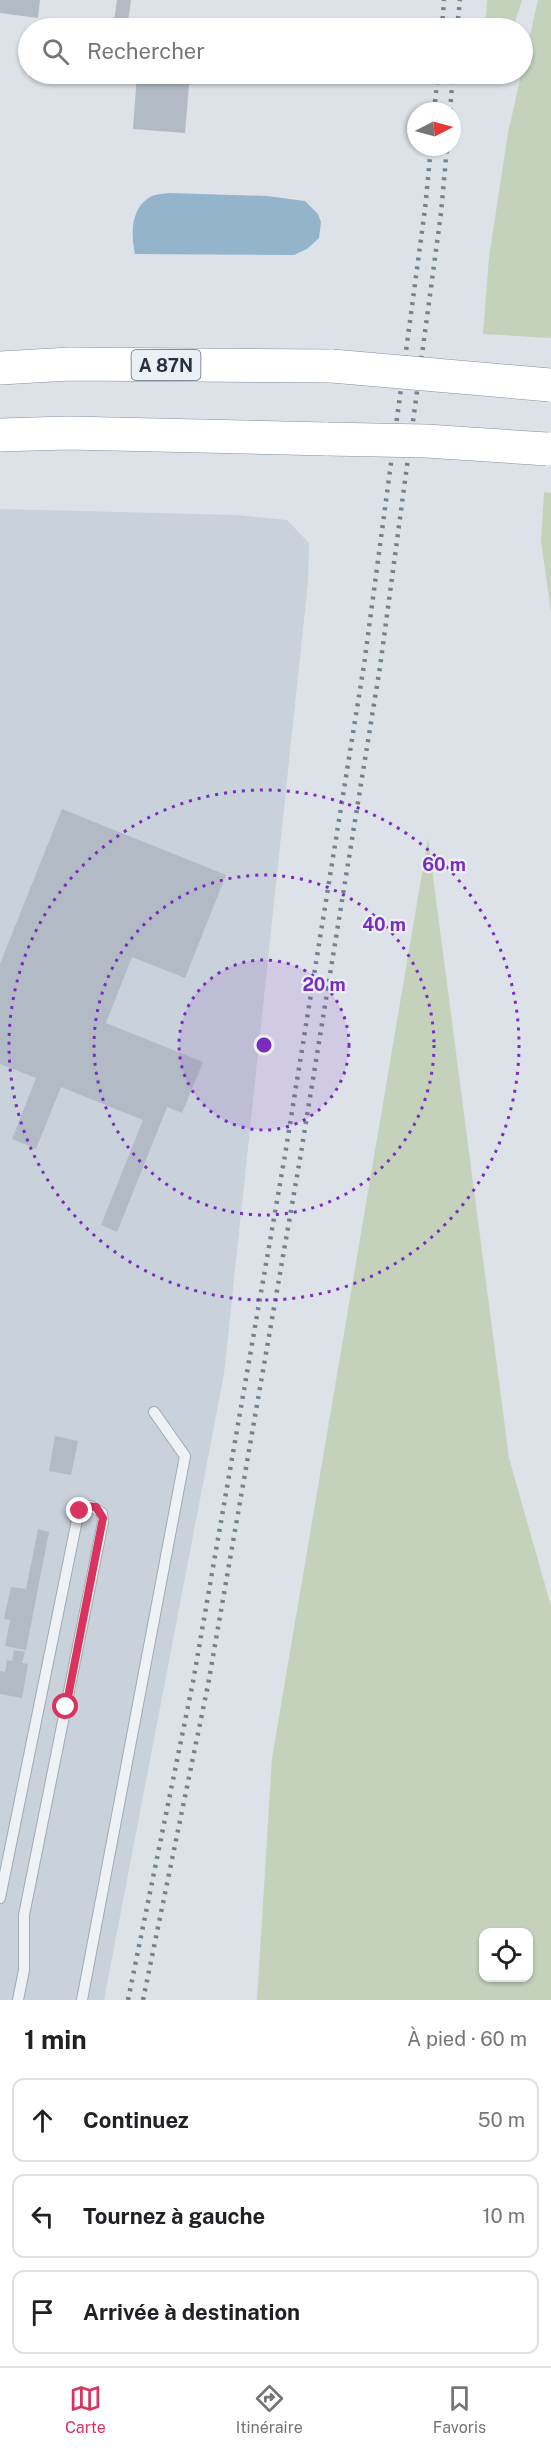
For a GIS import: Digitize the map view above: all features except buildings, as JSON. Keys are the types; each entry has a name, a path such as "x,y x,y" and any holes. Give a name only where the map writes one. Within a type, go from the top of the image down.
{"highway":[{"name":"A 87N","path":"0,368 70,364 332,366 551,385"},
{"path":"0,435 68,433 426,441 549,449"}],"lane":[{"path":"82,2000 184,1456 154,1412"},
{"path":"0,1898 78,1515 82,1508 96,1507 102,1513 102,1522 24,1915 24,1970 18,2000"}],"shaded area":[{"path":"0,509 237,515 287,520 309,543 308,582 224,1374 104,2000 0,2000"}],"green space":[{"path":"487,0 522,0 516,18 486,18"},
{"path":"538,0 551,0 551,338 483,334 489,257 508,133 519,84 533,84 533,22"},
{"path":"544,492 551,493 551,612 541,541"},
{"path":"428,838 509,1458 551,1606 551,2000 257,2000 272,1758"}],"water":[{"path":"169,193 267,196 305,201 318,214 321,222 319,238 307,249 294,255 135,254 133,231 135,215 143,202 150,197"}],"railway":[{"path":"443,18 444,0"},
{"path":"458,18 460,0"},
{"path":"435,102 437,84"},
{"path":"451,102 452,84"},
{"path":"128,2000 193,1682 285,1155 364,665 430,156"},
{"path":"143,2000 208,1685 300,1159 380,667 441,213 446,156"}],"route":[{"path":"66,1707 103,1518 102,1513 96,1507 87,1506 80,1511"}]}
